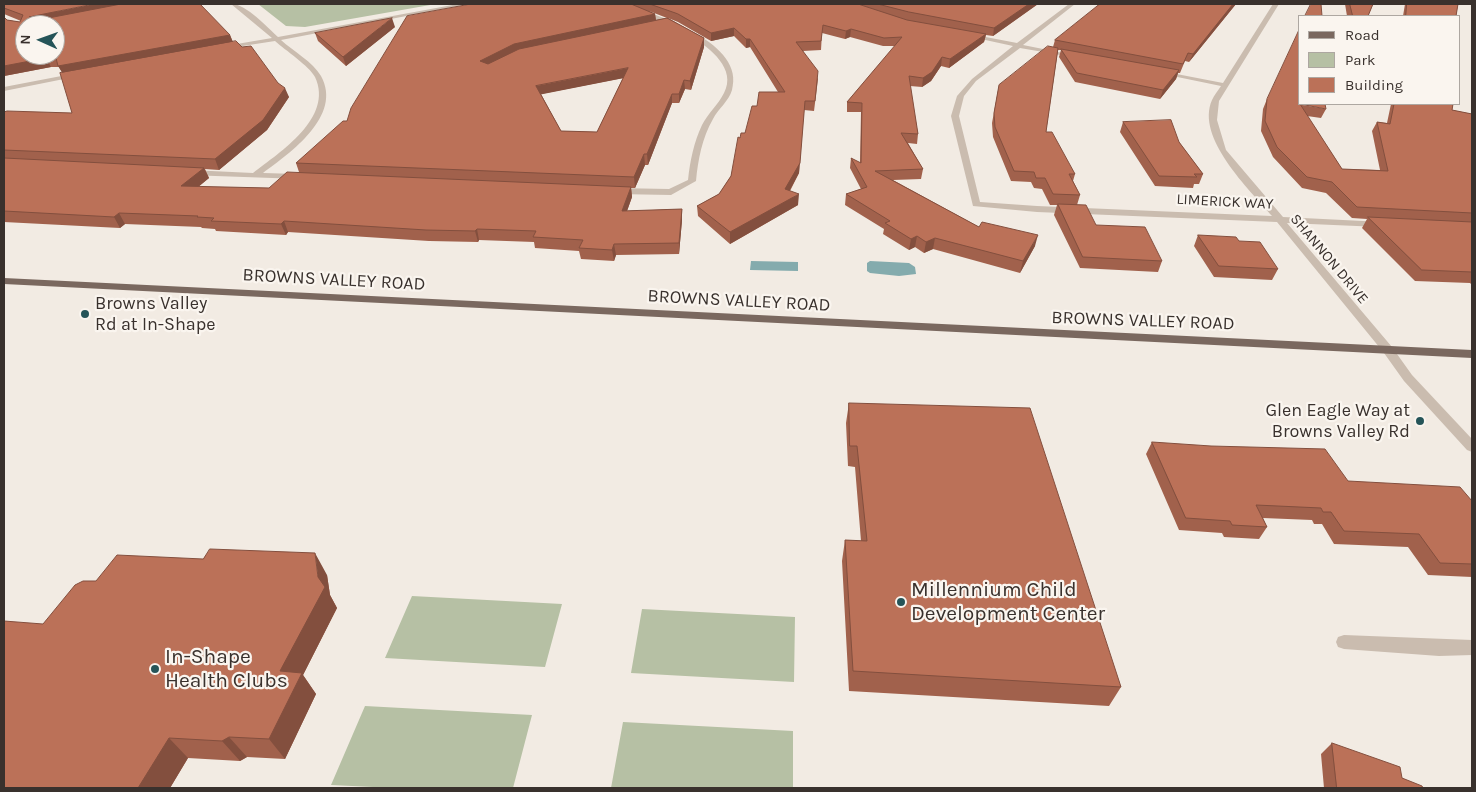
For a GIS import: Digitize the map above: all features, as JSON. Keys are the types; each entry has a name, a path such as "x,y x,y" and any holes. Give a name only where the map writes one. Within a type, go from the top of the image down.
{"main road":[{"name":"BROWNS VALLEY ROAD","path":"4,281 1472,354"}],"street":[{"path":"234,4 252,15 318,77 322,94 320,113 300,139 254,176"},
{"path":"214,50 466,4"},
{"path":"605,191 671,192 692,181 694,152 709,119 728,91 731,77 726,60 708,44 622,4"},
{"path":"1018,45 1072,4"},
{"name":"SHANNON DRIVE","path":"1276,4 1224,85 1216,102 1213,120 1222,150 1278,220 1388,350 1408,378 1472,447"},
{"path":"962,34 1086,58"},
{"name":"LIMERICK WAY","path":"1018,45 974,80 961,96 955,116 976,204 1037,209 1387,224"},
{"path":"1153,71 1224,85"},
{"path":"4,89 88,73"},
{"path":"177,172 303,178"},
{"path":"1344,642 1439,648 1472,648"}],"green space":[{"path":"258,4 436,4 305,27 286,26"},
{"path":"412,596 562,604 545,667 385,658"},
{"path":"642,609 795,617 794,682 631,673"},
{"path":"365,706 532,715 513,788 394,788 331,785"},
{"path":"623,722 793,731 793,788 611,788"}],"water":[{"path":"751,261 798,262 798,271 750,270"},
{"path":"870,261 909,263 915,267 916,274 899,276 870,273 867,271 867,263"}],"building":[{"path":"4,4 94,4 39,15 23,15 4,8"},
{"path":"121,4 200,4 230,35 65,65 64,15"},
{"path":"471,4 631,4 655,14 514,44 480,61 488,64 519,49 667,18 704,38 690,81 684,80 679,94 672,94 647,154 644,154 634,177 296,163 343,121 347,121 351,108 407,16","holes":["628,68 597,132 561,131 536,86"]},
{"path":"650,4 858,4 907,20 986,34 950,59 942,57 932,72 923,78 909,76 918,134 901,133 923,169 875,171 979,227 982,222 1038,235 1023,261 935,238 926,242 917,236 911,239 885,223 890,221 846,194 867,187 851,158 861,163 862,103 847,102 902,37 884,38 851,29 846,31 823,25 821,41 796,42 818,71 815,101 805,101 800,163 785,189 799,194 730,232 697,206 719,194 731,176 738,137 740,138 741,133 745,133 752,106 757,106 759,92 785,92 750,39 746,39 734,28 711,33 678,14"},
{"path":"878,4 1029,4 994,28 909,12"},
{"path":"1100,4 1233,4 1193,54 1188,53 1183,64 1055,40"},
{"path":"1311,4 1321,4 1322,15 1306,15"},
{"path":"1350,4 1373,4 1368,15 1353,15"},
{"path":"1407,4 1458,4 1456,15 1406,15"},
{"path":"4,17 7,20 15,21 15,64 4,66"},
{"path":"392,18 343,57 315,33"},
{"path":"1298,32 1298,105 1301,105 1342,169 1388,171 1377,122 1390,124 1394,105 1453,105 1452,110 1472,114 1472,213 1357,207 1332,182 1307,177 1277,147 1265,121 1267,99"},
{"path":"236,41 242,47 251,46 278,83 285,88 263,120 215,159 4,150 4,112 72,113 60,73"},
{"path":"1048,46 1058,48 1046,132 1052,132 1075,174 1069,174 1080,195 1053,194 1045,178 1036,178 1034,172 1014,171 995,127 994,113 999,85"},
{"path":"1061,49 1179,70 1163,90 1077,73"},
{"path":"1305,105 1325,105 1326,109"},
{"path":"1171,120 1179,142 1203,174 1194,174 1197,177 1159,176 1123,122"},
{"path":"4,158 204,168 181,186 269,188 287,172 631,187 622,211 682,209 679,243 614,244 612,250 579,248 583,240 533,237 536,231 426,230 284,221 281,224 211,221 214,218 198,216 119,213 114,217 4,211"},
{"path":"1058,204 1086,205 1096,225 1145,227 1162,261 1083,257"},
{"path":"1368,217 1472,222 1472,272 1422,270"},
{"path":"1198,235 1236,237 1239,241 1260,242 1278,269 1219,266"},
{"path":"849,403 1030,408 1121,687 853,671 845,540 867,541 857,446 850,446"},
{"path":"1152,442 1211,446 1325,449 1348,481 1460,487 1472,501 1472,564 1440,563 1419,534 1344,531 1331,512 1323,512 1321,508 1256,505 1267,527 1232,525 1230,521 1186,518"},
{"name":"In-Shape Health Clubs","path":"210,549 315,553 318,577 325,587 280,671 302,673 269,739 229,737 222,741 169,738 138,788 4,788 4,621 43,624 75,585 83,581 96,581 117,555 203,559"},
{"path":"1332,743 1400,767 1402,778 1423,788 1337,788"}],"place":[{"name":"Browns Valley Rd at In-Shape","path":"85,314"},
{"name":"Glen Eagle Way at Browns Valley Rd","path":"1420,421"},
{"name":"Millennium Child Development Center","path":"901,602"},
{"name":"In-Shape Health Clubs","path":"155,669"}]}
